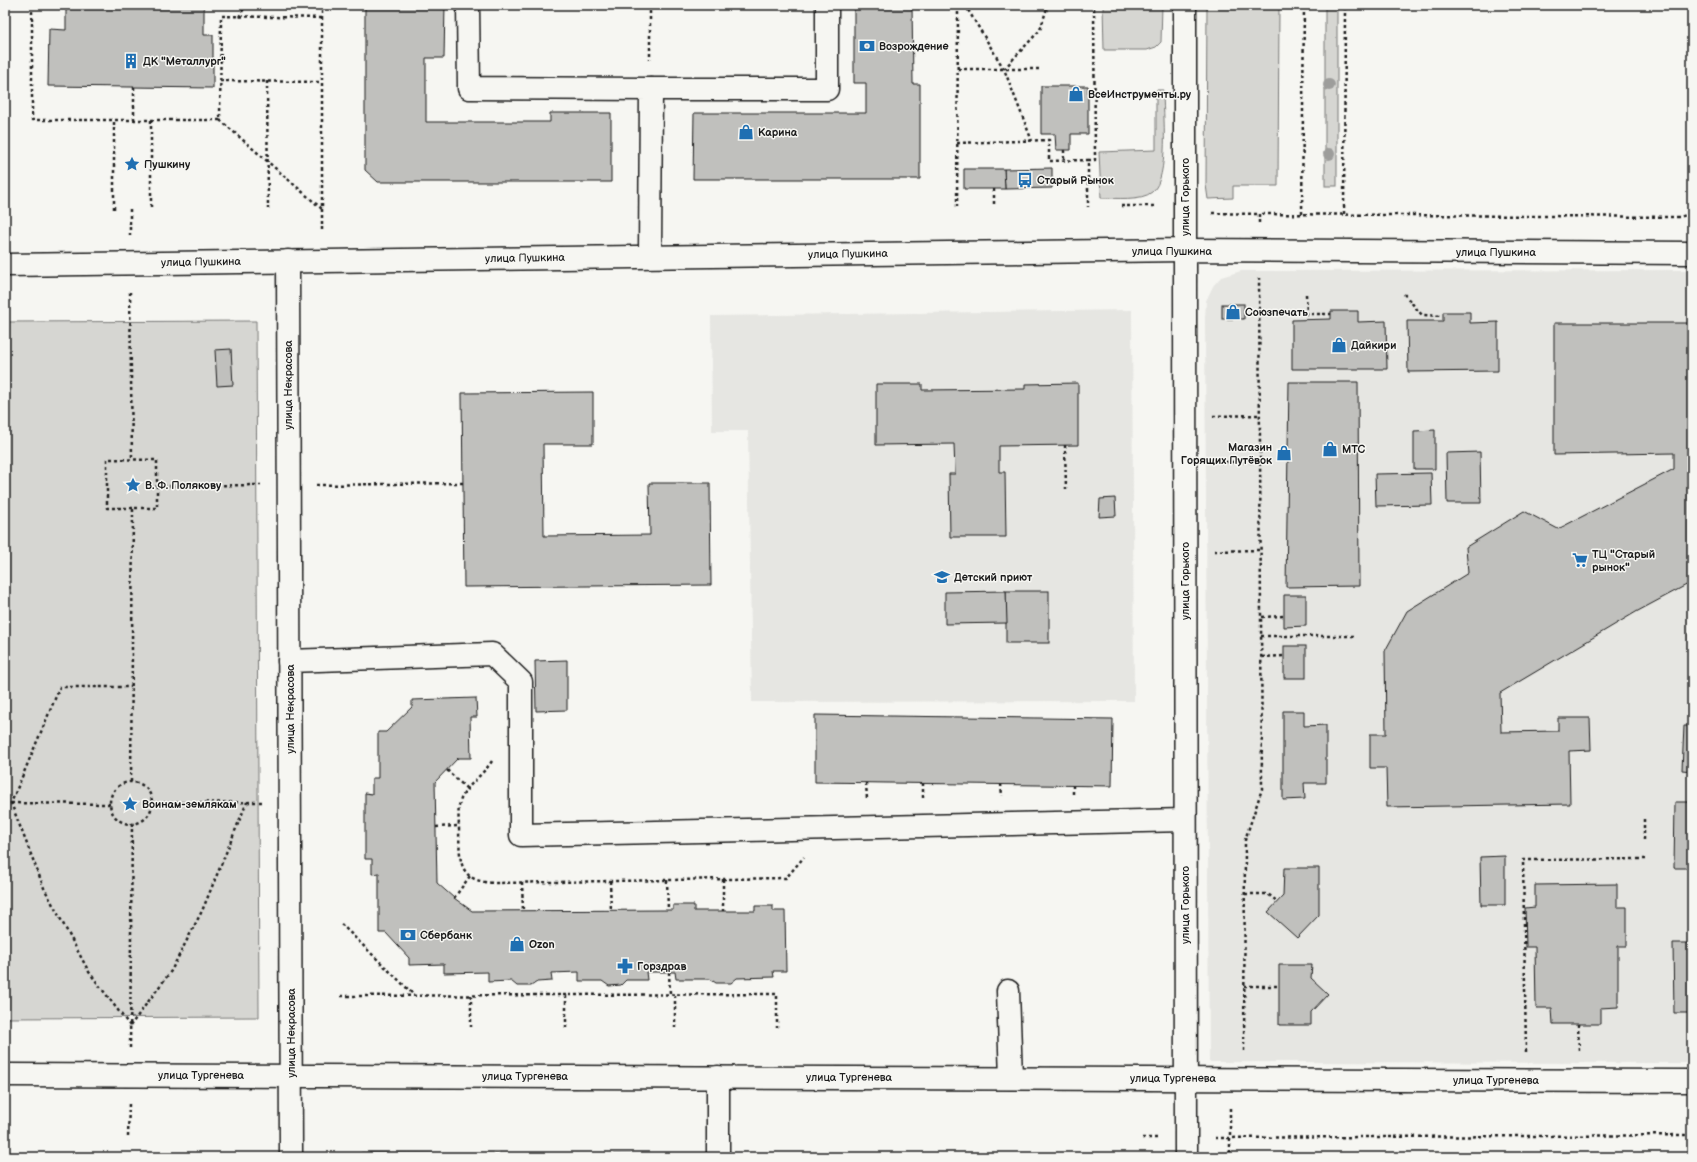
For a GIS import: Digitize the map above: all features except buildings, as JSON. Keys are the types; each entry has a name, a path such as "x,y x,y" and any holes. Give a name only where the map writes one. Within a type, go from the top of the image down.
{"street":[{"path":"468,5 469,88 650,89 827,89 827,5"},
{"name":"улица Горького","path":"1185,5 1186,1147"},
{"path":"650,89 650,256"},
{"name":"улица Пушкина","path":"5,265 130,262 1185,250 1692,253"},
{"name":"улица Некрасова","path":"288,261 291,1157"},
{"path":"289,661 492,654 521,682 521,836 1185,820"},
{"path":"1008,991 1011,1078"},
{"name":"улица Тургенева","path":"5,1075 1186,1078 1692,1081"},
{"path":"718,1077 718,1157"}],"path":[{"path":"32,5 32,120 220,120 322,209"},
{"path":"240,17 246,5"},
{"path":"322,5 322,260"},
{"path":"650,5 650,89"},
{"path":"957,207 958,5"},
{"path":"965,5 1004,69 1032,141"},
{"path":"1004,69 1040,30 1048,5"},
{"path":"957,143 1049,140 1049,161 1095,160 1094,5"},
{"path":"1302,214 1304,5"},
{"path":"1344,214 1345,5"},
{"path":"220,120 221,16 322,18"},
{"path":"958,69 1040,69"},
{"path":"220,82 322,82"},
{"path":"267,82 268,209"},
{"path":"134,87 134,120"},
{"path":"114,120 114,209"},
{"path":"150,120 151,209"},
{"path":"1064,150 1064,161"},
{"path":"1088,160 1088,207"},
{"path":"994,189 994,207"},
{"path":"130,209 132,460"},
{"path":"1230,1157 1230,1104 1244,1051 1245,840 1262,789 1259,214 1680,217 1692,213"},
{"path":"1306,294 1307,314 1331,314"},
{"path":"1404,294 1422,316 1442,316"},
{"path":"1185,416 1260,415"},
{"path":"1065,445 1066,489"},
{"path":"108,459 157,460 157,508 132,508 107,508 108,459"},
{"path":"1185,463 1260,462"},
{"path":"382,484 463,483"},
{"path":"131,782 132,508"},
{"path":"1185,551 1261,550"},
{"path":"1262,616 1284,616"},
{"path":"1262,636 1358,636"},
{"path":"1262,657 1284,656"},
{"path":"130,1026 86,966 44,888 11,803 60,687 131,687"},
{"path":"446,770 467,789"},
{"path":"131,782 143,786 148,791 151,804 150,811 145,818 139,822 132,823 118,819 110,804 112,793 115,789 120,785 131,782"},
{"path":"130,1026 171,971 202,911 247,802"},
{"path":"151,804 267,802"},
{"path":"5,803 110,804"},
{"path":"1644,820 1644,842"},
{"path":"130,1026 132,823"},
{"path":"436,827 459,826"},
{"path":"1526,1052 1523,860 1645,859"},
{"path":"454,898 470,876"},
{"path":"723,879 724,911"},
{"path":"667,880 668,910"},
{"path":"610,881 611,911"},
{"path":"522,882 523,911"},
{"path":"1245,894 1268,894 1278,902"},
{"path":"341,924 414,995"},
{"path":"669,972 670,994"},
{"path":"1244,986 1278,986"},
{"path":"675,994 675,1028"},
{"path":"341,996 778,994 777,1028"},
{"path":"471,995 471,1027"},
{"path":"566,995 566,1028"},
{"path":"1578,1024 1579,1052"},
{"path":"1142,1138 1186,1147 1230,1138 1692,1135"}],"shaded area":[{"path":"1103,5 1162,5 1161,42 1156,47 1147,50 1104,50"},
{"path":"1207,5 1279,5 1278,186 1233,186 1233,198 1208,199 1206,185"},
{"path":"1325,5 1337,5 1337,186 1325,186"},
{"path":"1156,90 1163,90 1164,129 1163,160 1158,185 1152,192 1142,197 1101,198 1099,152 1156,150"},
{"path":"1692,270 1692,1063 1209,1062 1205,318 1206,301 1213,286 1221,277 1241,271"},
{"name":"Детский приют","path":"1132,310 1134,701 752,702 748,431 712,431 711,316"},
{"path":"256,321 259,1017 5,1018 5,322"},
{"path":"16,1155 271,1155 271,1157 16,1157"}],"place":[{"name":"Возрождение","path":"867,46"},
{"name":"ДК \"Металлург\"","path":"131,61"},
{"name":"ВсеИнструменты.ру","path":"1076,94"},
{"name":"Карина","path":"746,132"},
{"name":"Пушкину","path":"132,164"},
{"name":"Старый Рынок","path":"1025,180"},
{"name":"Союзпечать","path":"1233,312"},
{"name":"Дайкири","path":"1339,345"},
{"name":"МТС","path":"1330,449"},
{"name":"Магазин Горящих Путёвок","path":"1284,453"},
{"name":"В. Ф. Полякову","path":"133,485"},
{"name":"ТЦ \"Старый рынок\"","path":"1580,560"},
{"name":"Детский приют","path":"942,577"},
{"name":"Воинам-землякам","path":"130,804"},
{"name":"Сбербанк","path":"408,935"},
{"name":"Ozon","path":"517,944"},
{"name":"Горздрав","path":"625,966"}]}
